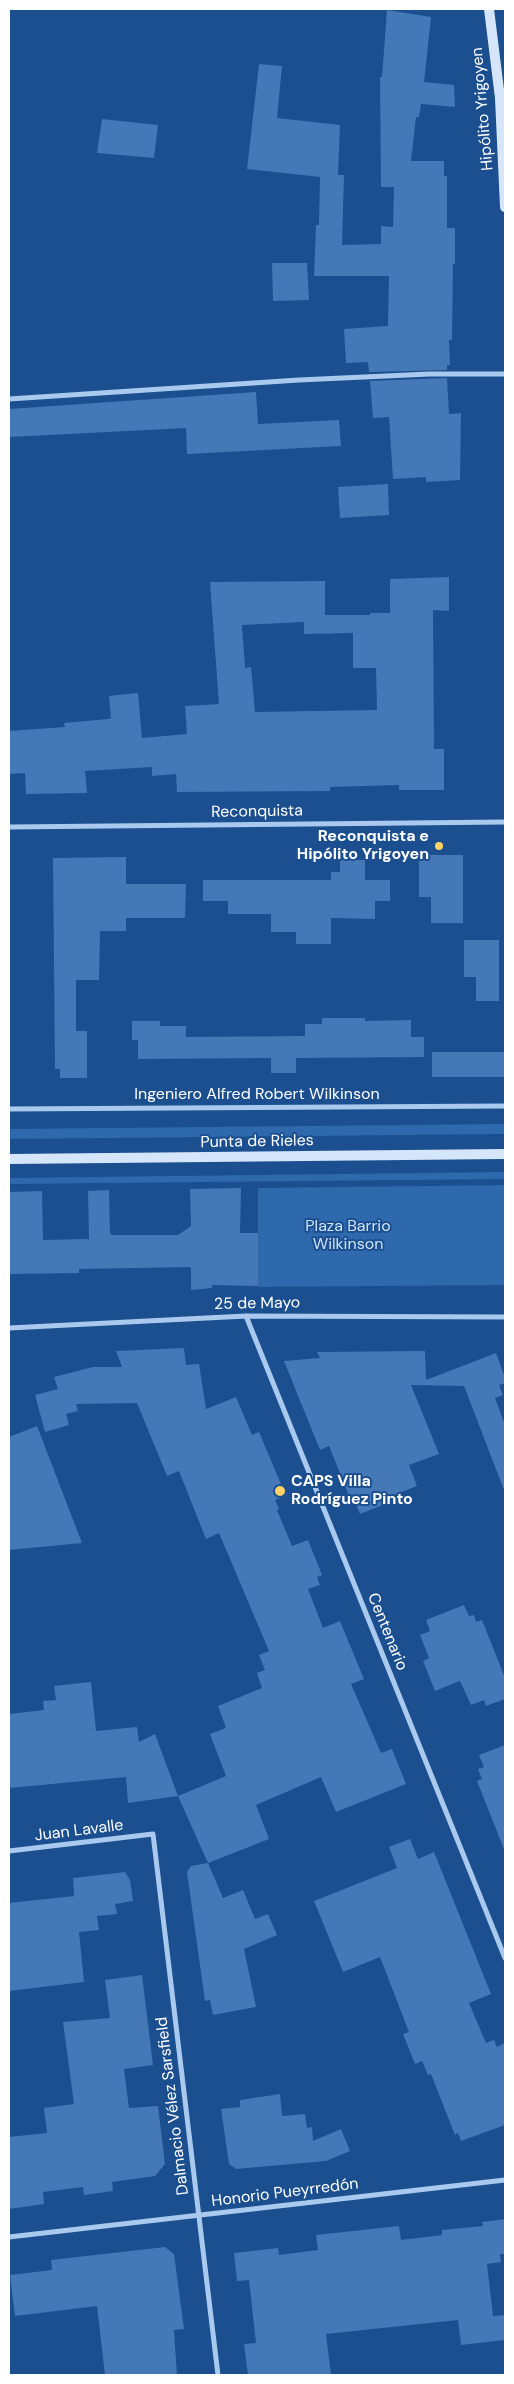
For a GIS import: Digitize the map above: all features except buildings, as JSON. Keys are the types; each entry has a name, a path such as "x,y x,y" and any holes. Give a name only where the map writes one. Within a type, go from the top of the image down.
{"street":[{"name":"Hipólito Yrigoyen","path":"489,9 500,98 505,207"},
{"path":"9,399 299,380 429,374 505,374"},
{"name":"Reconquista","path":"9,827 505,822"},
{"name":"Ingeniero Alfred Robert Wilkinson","path":"9,1109 505,1106"},
{"name":"Punta de Rieles","path":"9,1159 505,1154"},
{"name":"25 de Mayo","path":"9,1328 246,1316 505,1316"},
{"name":"Centenario","path":"246,1316 505,1958"},
{"name":"Juan Lavalle","path":"9,1852 153,1834"},
{"name":"Dalmacio Vélez Sarsfield","path":"153,1834 218,2375"},
{"name":"Honorio Pueyrredón","path":"9,2237 505,2180"}],"green space":[{"path":"505,1124 505,1134 9,1139 9,1129"},
{"path":"505,1172 505,1179 9,1184 9,1178"},
{"name":"Plaza Barrio Wilkinson","path":"505,1185 505,1285 258,1287 258,1188"}],"place":[{"name":"Reconquista e Hipólito Yrigoyen","path":"439,846"},
{"name":"CAPS Villa Rodríguez Pinto","path":"280,1491"}]}
